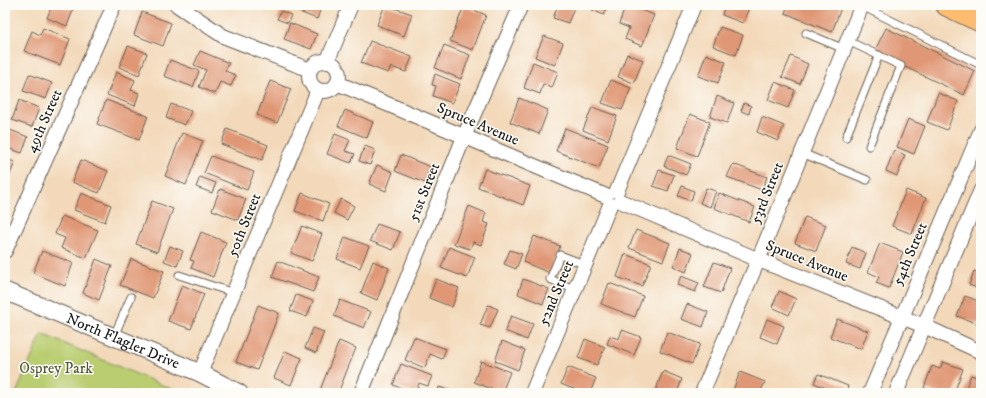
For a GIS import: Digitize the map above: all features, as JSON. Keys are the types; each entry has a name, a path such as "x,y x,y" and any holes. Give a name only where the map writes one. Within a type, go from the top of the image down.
{"main road":[{"path":"956,7 981,22"}],"street":[{"name":"49th Street","path":"5,251 114,5"},
{"path":"177,5 223,36 310,70"},
{"path":"327,62 351,5"},
{"name":"51st Street","path":"360,393 464,137 521,5"},
{"name":"52nd Street","path":"532,393 694,5"},
{"name":"53rd Street","path":"702,393 862,6"},
{"path":"327,62 337,70 337,83 327,91 318,90 310,80 310,70 317,63 327,62"},
{"name":"Spruce Avenue","path":"337,83 758,260 924,326 981,352"},
{"name":"50th Street","path":"200,374 318,90"},
{"name":"54th Street","path":"870,393 981,130"},
{"path":"896,393 981,190"},
{"name":"North Flagler Drive","path":"5,291 114,336 239,393"}],"lane":[{"path":"862,6 981,66"},
{"path":"806,33 879,55 901,66 869,146"},
{"path":"846,137 879,55"},
{"path":"802,153 867,180"},
{"path":"576,290 550,279 560,255 586,265"},
{"path":"179,274 234,293"},
{"path":"114,336 131,297"}],"green space":[{"name":"Osprey Park","path":"42,334 181,393 16,393"}],"building":[{"path":"52,5 61,5 73,10 67,26 47,18"},
{"path":"296,5 322,5 317,19 294,10"},
{"path":"385,5 412,14 404,36 377,25"},
{"path":"558,5 575,5 568,23 553,18"},
{"path":"594,5 607,5 604,15 592,10"},
{"path":"626,5 639,5 638,9 654,15 642,46 625,39 629,28 619,24"},
{"path":"725,5 750,5 743,23 722,15"},
{"path":"788,5 842,5 832,32 785,13"},
{"path":"464,6 486,15 473,50 450,41"},
{"path":"281,11 291,15 288,23 277,19"},
{"path":"142,12 171,23 163,46 134,35"},
{"path":"290,23 317,34 311,49 284,39"},
{"path":"720,27 743,35 736,55 713,46"},
{"path":"43,28 70,39 60,65 24,51 32,31 40,35"},
{"path":"886,28 975,71 964,95 874,52"},
{"path":"544,36 563,43 555,65 535,57"},
{"path":"370,41 412,57 406,72 391,67 388,73 361,63"},
{"path":"444,45 470,55 461,79 435,68"},
{"path":"128,46 147,53 139,75 119,67"},
{"path":"200,51 229,63 225,71 236,75 231,86 220,82 215,94 199,87 206,70 194,65"},
{"path":"627,54 643,60 634,83 618,77"},
{"path":"706,54 726,62 718,83 698,76"},
{"path":"791,56 808,64 800,84 782,77"},
{"path":"170,60 199,71 193,87 164,76"},
{"path":"533,62 558,72 552,88 543,84 540,94 524,88"},
{"path":"116,72 135,80 131,90 139,93 135,106 107,95"},
{"path":"29,74 52,83 46,99 23,91"},
{"path":"435,74 460,84 452,103 433,96 436,86 432,85"},
{"path":"611,80 631,88 622,110 602,103"},
{"path":"270,81 291,89 277,123 257,115"},
{"path":"775,82 795,90 788,108 768,100"},
{"path":"938,93 958,101 947,130 927,122"},
{"path":"717,96 734,103 727,123 710,117"},
{"path":"519,98 548,110 539,134 510,122"},
{"path":"19,100 39,108 32,127 12,120"},
{"path":"106,100 148,116 139,140 97,124"},
{"path":"744,103 751,106 749,114 741,111"},
{"path":"171,104 191,111 185,125 166,118"},
{"path":"592,107 617,116 608,140 583,130"},
{"path":"345,110 373,122 367,138 338,126"},
{"path":"690,114 710,122 697,156 677,148"},
{"path":"762,117 784,126 778,141 757,132"},
{"path":"908,119 925,126 914,154 897,147"},
{"path":"5,128 28,137 22,153 5,147"},
{"path":"565,128 608,145 599,168 556,151"},
{"path":"227,129 268,145 262,160 221,144"},
{"path":"182,133 203,141 186,185 165,176"},
{"path":"335,134 350,140 345,151 355,154 351,163 327,154"},
{"path":"365,146 375,150 370,165 359,161"},
{"path":"894,150 905,155 897,176 886,171"},
{"path":"401,155 431,167 425,183 395,171"},
{"path":"668,155 691,164 686,175 664,166"},
{"path":"211,156 254,172 247,190 204,173"},
{"path":"5,159 15,162 5,187"},
{"path":"81,160 108,171 99,193 72,182"},
{"path":"733,164 767,177 762,190 727,177"},
{"path":"377,165 393,172 386,191 369,184"},
{"path":"485,169 530,186 523,205 478,187"},
{"path":"659,170 674,175 668,191 653,186"},
{"path":"200,177 216,183 212,193 196,187"},
{"path":"682,186 694,191 691,201 678,196"},
{"path":"706,188 716,191 710,207 700,203"},
{"path":"220,189 246,199 238,220 212,210"},
{"path":"906,190 926,198 912,234 892,226"},
{"path":"81,193 111,205 105,222 74,210"},
{"path":"302,193 329,204 323,221 295,211"},
{"path":"719,193 755,207 749,222 714,208"},
{"path":"341,199 354,206 347,220 334,213"},
{"path":"152,201 173,209 157,252 136,244"},
{"path":"469,206 486,213 483,222 489,224 481,245 473,242 470,249 454,244"},
{"path":"62,216 98,230 86,258 61,248 65,238 55,234"},
{"path":"805,217 826,225 816,251 795,243"},
{"path":"377,224 400,232 393,250 370,241"},
{"path":"302,226 322,234 312,261 291,253"},
{"path":"636,230 670,243 663,261 629,248"},
{"path":"201,232 226,242 213,277 191,268 194,261 190,260"},
{"path":"534,236 560,246 550,273 523,262"},
{"path":"345,237 369,246 360,268 337,259"},
{"path":"880,243 903,252 889,288 876,283 879,277 868,272"},
{"path":"170,246 183,251 177,266 164,261"},
{"path":"449,247 475,257 467,278 441,268"},
{"path":"852,247 866,253 860,269 846,264"},
{"path":"680,248 693,253 686,272 673,266"},
{"path":"510,250 522,254 516,269 504,264"},
{"path":"42,251 73,263 65,286 33,273"},
{"path":"625,254 651,264 642,286 617,277"},
{"path":"96,259 112,266 99,300 83,293"},
{"path":"131,259 164,271 153,298 120,285"},
{"path":"278,261 319,277 313,292 272,277"},
{"path":"373,261 389,268 377,300 361,293"},
{"path":"714,262 730,268 721,293 704,287"},
{"path":"974,271 981,273 981,290 969,285"},
{"path":"681,276 699,283 695,292 677,285"},
{"path":"436,279 459,288 452,307 429,298"},
{"path":"523,279 549,289 543,304 518,294"},
{"path":"609,283 643,296 635,317 601,304"},
{"path":"182,285 204,294 191,329 168,321"},
{"path":"779,291 796,299 789,315 772,307"},
{"path":"296,295 313,301 307,317 290,311"},
{"path":"965,296 981,302 981,325 957,316"},
{"path":"340,300 371,312 364,328 334,316"},
{"path":"687,304 708,312 703,327 681,319"},
{"path":"258,305 279,313 257,370 236,362"},
{"path":"488,305 498,309 490,328 480,325"},
{"path":"511,316 533,324 527,340 505,331"},
{"path":"767,319 784,326 777,344 760,337"},
{"path":"837,319 868,331 861,349 830,337"},
{"path":"313,328 324,332 316,353 305,348"},
{"path":"622,330 641,337 634,355 607,344 610,336 619,339"},
{"path":"667,332 700,344 692,364 660,351"},
{"path":"414,337 446,349 442,359 430,354 425,368 405,360"},
{"path":"585,339 605,347 597,365 578,358"},
{"path":"339,341 356,348 338,393 319,393"},
{"path":"502,341 525,350 518,370 495,361"},
{"path":"285,351 302,358 291,385 274,378"},
{"path":"481,361 510,372 502,393 474,382"},
{"path":"943,362 963,369 954,393 936,393 924,388 932,366 940,369"},
{"path":"401,364 432,376 428,386 419,383 416,393 414,393 393,385"},
{"path":"568,367 596,378 590,393 584,393 561,384"},
{"path":"663,371 682,379 677,393 655,392"},
{"path":"740,372 765,382 760,393 740,393 733,390"},
{"path":"818,374 848,386 846,393 822,393 824,387 814,383"},
{"path":"971,375 981,379 977,393 964,393"},
{"path":"439,387 456,393 437,393"}]}
